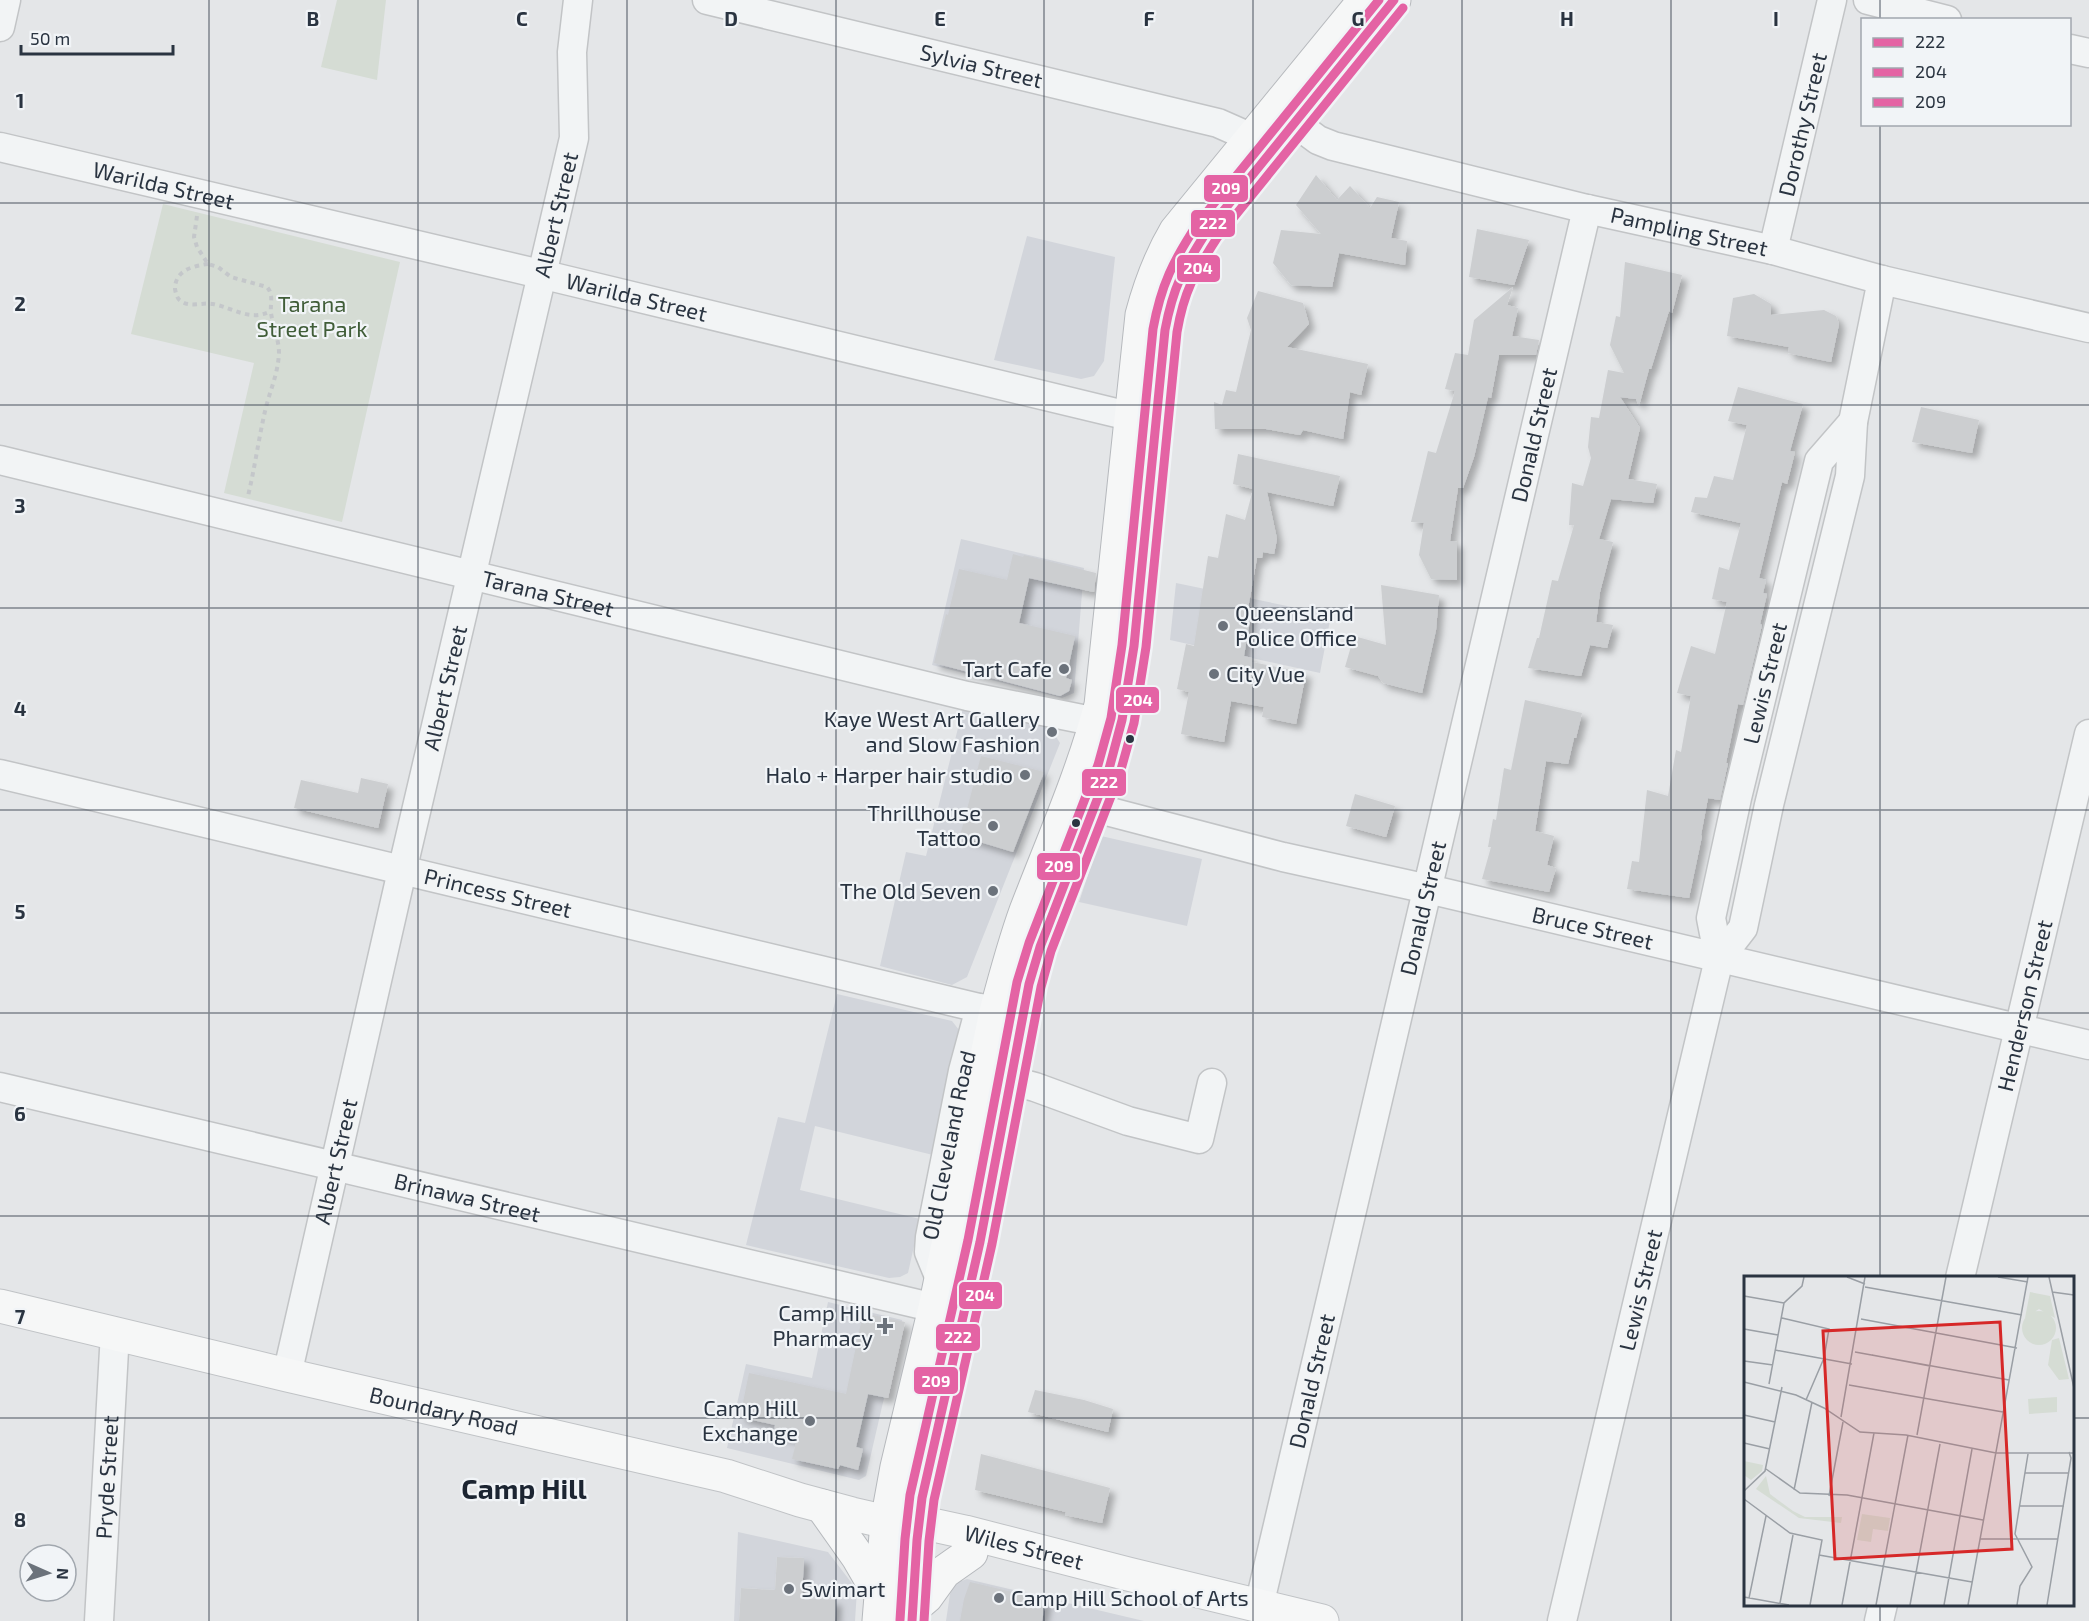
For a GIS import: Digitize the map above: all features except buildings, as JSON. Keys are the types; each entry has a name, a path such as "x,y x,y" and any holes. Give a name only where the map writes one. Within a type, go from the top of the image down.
{"main road":[{"name":"Old Cleveland Road","path":"912,1615 908,1528 897,1467 938,1295 988,1010 1008,967 1089,751 1101,705 1107,666 1142,315 1150,286 1162,255 1176,231 1365,0"},
{"name":"Old Cleveland Road","path":"879,1621 881,1587 908,1528 926,1480 980,1242 1024,1004 1040,947 1118,744 1130,681 1165,330 1170,303 1183,269 1207,231 1394,0"},
{"name":"Boundary Road","path":"0,1306 726,1476 822,1506 908,1528"},
{"path":"822,1506 869,1576 881,1587"},
{"name":"Wiles Street","path":"908,1528 1037,1550 1257,1614"},
{"name":"Wiles Street","path":"908,1528 971,1553 1257,1614 1322,1621"},
{"path":"912,1615 944,1572 971,1553"}],"street":[{"path":"0,27 6,0"},
{"name":"Albert Street","path":"287,1375 402,871 574,138 572,52 578,0"},
{"name":"Sylvia Street","path":"707,0 1218,123 1252,138"},
{"name":"Dorothy Street","path":"1773,250 1832,0"},
{"path":"1868,0 1939,18"},
{"path":"2071,49 2089,53"},
{"name":"Pampling Street","path":"1295,123 1318,140 1333,146 1587,209 1773,250 1882,280 2089,328"},
{"name":"Warilda Street","path":"0,147 541,274 1133,417"},
{"name":"Donald Street","path":"1257,1614 1587,209"},
{"name":"Lewis Street","path":"1562,1621 1719,959 1711,918 1737,798 1819,461 1853,422 1882,280"},
{"name":"Tarana Street","path":"0,460 967,696 1097,722"},
{"name":"Henderson Street","path":"1960,1276 2089,734"},
{"name":"Princess Street","path":"0,774 988,1010"},
{"name":"Bruce Street","path":"1095,808 1283,857 2089,1045"},
{"path":"1009,1080 1035,1087 1128,1121 1199,1139 1212,1083"},
{"name":"Brinawa Street","path":"0,1087 335,1167 938,1295"},
{"name":"Pryde Street","path":"99,1621 115,1332"},
{"path":"1879,1621 1882,1606"}],"path":[{"path":"201,195 194,237 197,247 208,264"},
{"path":"242,519 258,456 266,407 278,373 279,350 271,311 272,297 267,287 231,277 218,267 208,264 195,266 182,272 177,280 175,289 177,297 182,302 192,305 214,304 245,315 262,316 271,311"}],"shaded area":[{"path":"1027,236 1115,257 1104,361 1094,376 1081,379 994,360"},
{"path":"961,539 1084,568 1074,693 1062,698 932,665"},
{"path":"1176,583 1331,615 1320,673 1170,640"},
{"path":"963,708 1050,727 1060,743 967,977 952,985 880,966 906,852 926,856"},
{"path":"1101,836 1202,859 1187,926 1079,902"},
{"path":"837,994 952,1021 959,1030 933,1155 815,1126 800,1190 920,1219 908,1273 900,1277 889,1278 746,1245 778,1117 805,1123"},
{"path":"828,1302 902,1320 866,1476 859,1480 727,1448 746,1364 812,1378"},
{"path":"738,1532 828,1552 857,1590 855,1621 835,1621 836,1600 802,1598 804,1558 777,1557 775,1590 741,1588 739,1621 734,1621"},
{"name":"Camp Hill School of Arts","path":"967,1579 1144,1621 946,1621 950,1594 956,1583"}],"green space":[{"path":"337,0 386,0 377,80 321,67"},
{"name":"Tarana Street Park","path":"163,204 400,262 342,522 224,493 254,363 131,334"}],"transit line":[{"name":"209","path":"900,1620 910,1495 968,1240 1017,982 1029,943 1098,765 1111,718 1122,645 1153,329 1160,299 1175,262 1198,223 1379,0"},
{"name":"222","path":"912,1621 922,1498 980,1242 1029,984 1040,947 1109,769 1122,720 1134,646 1165,330 1172,301 1186,267 1207,231 1394,0"},
{"name":"204","path":"924,1621 934,1500 992,1244 1041,987 1051,951 1120,773 1134,723 1146,647 1177,332 1183,305 1197,272 1217,238 1403,8"}],"place":[{"name":"Queensland Police Office","path":"1223,626"},
{"name":"Tart Cafe","path":"1064,669"},
{"name":"City Vue","path":"1214,674"},
{"name":"Kaye West Art Gallery and Slow Fashion","path":"1052,732"},
{"name":"Halo + Harper hair studio","path":"1025,775"},
{"name":"Thrillhouse Tattoo","path":"993,826"},
{"name":"The Old Seven","path":"993,891"},
{"name":"Camp Hill Pharmacy","path":"885,1326"},
{"name":"Camp Hill Exchange","path":"810,1421"},
{"name":"Swimart","path":"789,1589"},
{"name":"Camp Hill School of Arts","path":"999,1598"}],"district":[{"name":"Camp Hill","path":"524,1489"}]}
